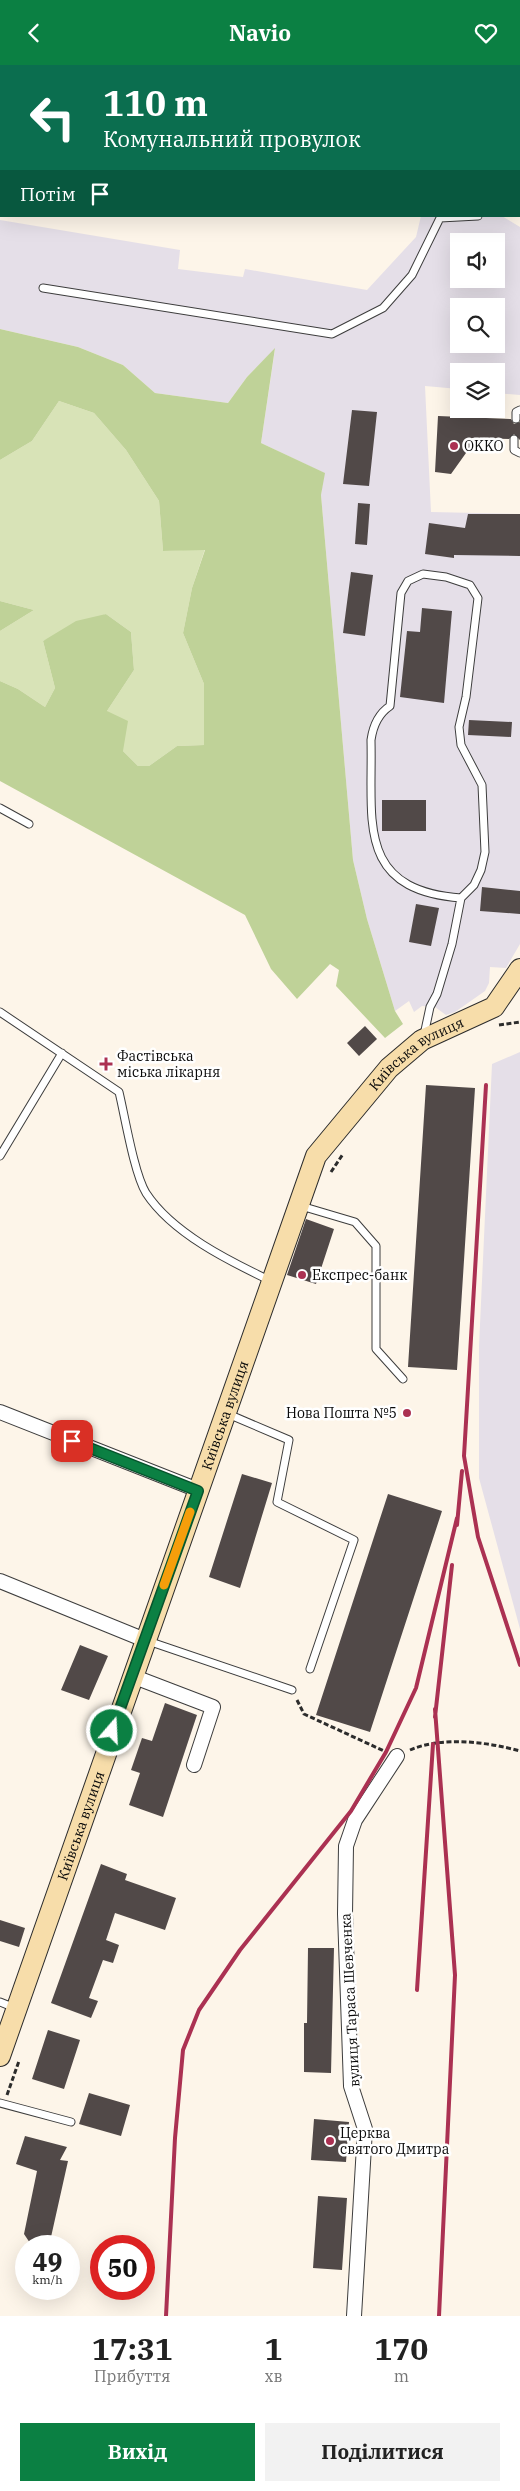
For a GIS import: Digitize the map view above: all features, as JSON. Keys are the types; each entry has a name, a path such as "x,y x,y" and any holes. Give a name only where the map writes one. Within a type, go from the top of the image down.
{"main road":[{"name":"Київська вулиця","path":"0,2056 8,2005 132,1676 316,1156 389,1068 422,1041 494,1007 520,969"}],"street":[{"path":"0,1412 198,1491"},
{"path":"0,1581 145,1640"},
{"path":"132,1676 213,1707 194,1765"},
{"name":"вулиця Тараса Шевченка","path":"354,2316 365,2129 351,2087 345,1915 346,1845 355,1821 397,1756"}],"lane":[{"path":"42,288 332,334 383,308 412,275 440,218 459,217"},
{"path":"516,419 516,412 520,410"},
{"path":"514,439 514,450 520,453"},
{"path":"422,1041 430,1007 437,994 452,944 461,898 478,878 485,852 482,785 461,745 459,727 466,697 478,598 470,585 446,577 423,574 408,581 401,593 390,706 382,711 373,729 371,740 373,839 385,865 406,885 439,896 461,898"},
{"path":"0,808 29,823"},
{"path":"0,1012 119,1093 135,1161 146,1192 175,1224 234,1263 272,1281"},
{"path":"0,1156 62,1053"},
{"path":"299,1205 355,1222 376,1246 376,1349 403,1379"},
{"path":"225,1413 289,1440 277,1502 354,1540 310,1669"},
{"path":"145,1640 292,1690"},
{"path":"2,2104 71,2122"}],"path":[{"path":"328,1175 345,1151"},
{"path":"292,1690 304,1714 397,1756 425,1744 468,1743 520,1751"},
{"path":"2,2104 21,2054"}],"shaded area":[{"path":"421,217 504,217 520,227 520,395 505,394 505,363 450,363 450,388 425,386 431,512 520,514 520,944 506,968 490,967 489,983 485,991 455,1012 446,1015 435,1007 422,1006 414,1012 409,1001 395,1011 367,919 353,860 321,495 324,473 261,443 275,349 247,377 228,403 155,393 123,365 78,347 0,329 0,220 180,250 178,269 243,277 245,269 367,290 416,237"},
{"path":"520,1052 520,1629 479,1478 479,1346 492,1064"}],"green space":[{"path":"0,329 78,347 123,365 155,393 228,403 247,377 275,348 261,443 325,473 321,495 353,860 367,919 395,1011 403,1024 385,1038 336,986 339,970 330,964 297,999 271,969 245,915 0,781 0,681 18,689 45,707 55,688 43,641 76,621 106,614 131,632 134,670 107,711 128,721 123,751 138,766 149,766 177,746 204,745 204,684 183,633 192,588 205,550 163,551 159,501 126,450 94,413 59,401 32,441 0,460"},
{"path":"59,401 94,413 126,450 159,501 163,551 205,549 192,588 183,633 204,684 204,745 177,746 149,766 138,766 123,751 107,711 134,670 131,632 106,614 43,641 55,688 45,707 18,689 0,681 0,631 34,610 0,601 0,460 32,441"},
{"path":"0,601 34,610 0,631"}],"building":[{"path":"352,410 377,412 369,486 343,484"},
{"name":"OKKO","path":"438,416 450,418 511,419 514,424 520,422 520,440 514,434 509,439 472,438 471,453 466,453 451,474 435,472"},
{"path":"358,503 370,504 367,545 355,544"},
{"path":"468,514 520,514 520,556 454,555 454,558 425,554 429,523 465,528"},
{"path":"351,572 373,575 365,636 343,633"},
{"path":"422,608 452,611 444,703 400,697 407,631 420,632"},
{"path":"469,720 512,722 511,737 468,735"},
{"path":"382,800 426,800 426,831 382,831"},
{"path":"482,887 520,891 520,914 480,911"},
{"path":"416,904 439,908 431,946 409,942"},
{"path":"365,1026 377,1039 359,1056 347,1043"},
{"path":"426,1085 475,1088 457,1370 408,1367"},
{"path":"306,1219 334,1229 316,1284 287,1275"},
{"path":"242,1474 272,1483 240,1588 209,1577"},
{"path":"388,1494 442,1511 370,1732 316,1715"},
{"path":"80,1645 108,1656 89,1700 61,1690"},
{"path":"165,1703 197,1715 163,1817 129,1805 140,1773 131,1770 142,1738 152,1741"},
{"path":"101,1864 127,1874 125,1880 176,1898 165,1930 115,1913 106,1940 119,1945 113,1963 103,1960 89,1998 98,2001 91,2018 51,2003"},
{"path":"0,1920 25,1928 19,1947 0,1941"},
{"path":"308,1948 334,1948 331,2073 304,2072 304,2023 307,2023"},
{"path":"48,2030 80,2040 64,2089 32,2079"},
{"path":"89,2093 130,2105 121,2136 79,2124"},
{"name":"Церква святого Дмитра","path":"314,2119 349,2122 346,2162 311,2160"},
{"path":"25,2136 67,2147 60,2160 68,2161 51,2235 24,2234 37,2171 16,2164"},
{"path":"318,2196 347,2198 342,2270 313,2268"}],"railway":[{"path":"486,1085 464,1456 478,1537 520,1665"},
{"path":"457,1525 462,1471"},
{"path":"166,2316 175,2138 183,2050 199,2010 240,1950 351,1811 386,1752 416,1688 457,1518"},
{"path":"435,1717 452,1565"},
{"path":"435,1709 455,1975 439,2316"},
{"path":"417,1990 433,1744"}],"slow traffic":[{"path":"164,1585 190,1512"}],"place":[{"name":"OKKO","path":"454,446"},
{"name":"Фастівська міська лікарня","path":"106,1064"},
{"name":"Експрес-банк","path":"302,1275"},
{"name":"Нова Пошта №5","path":"407,1413"},
{"name":"Церква святого Дмитра","path":"330,2141"}],"route":[{"path":"72,1441 198,1491 112,1731"}]}
